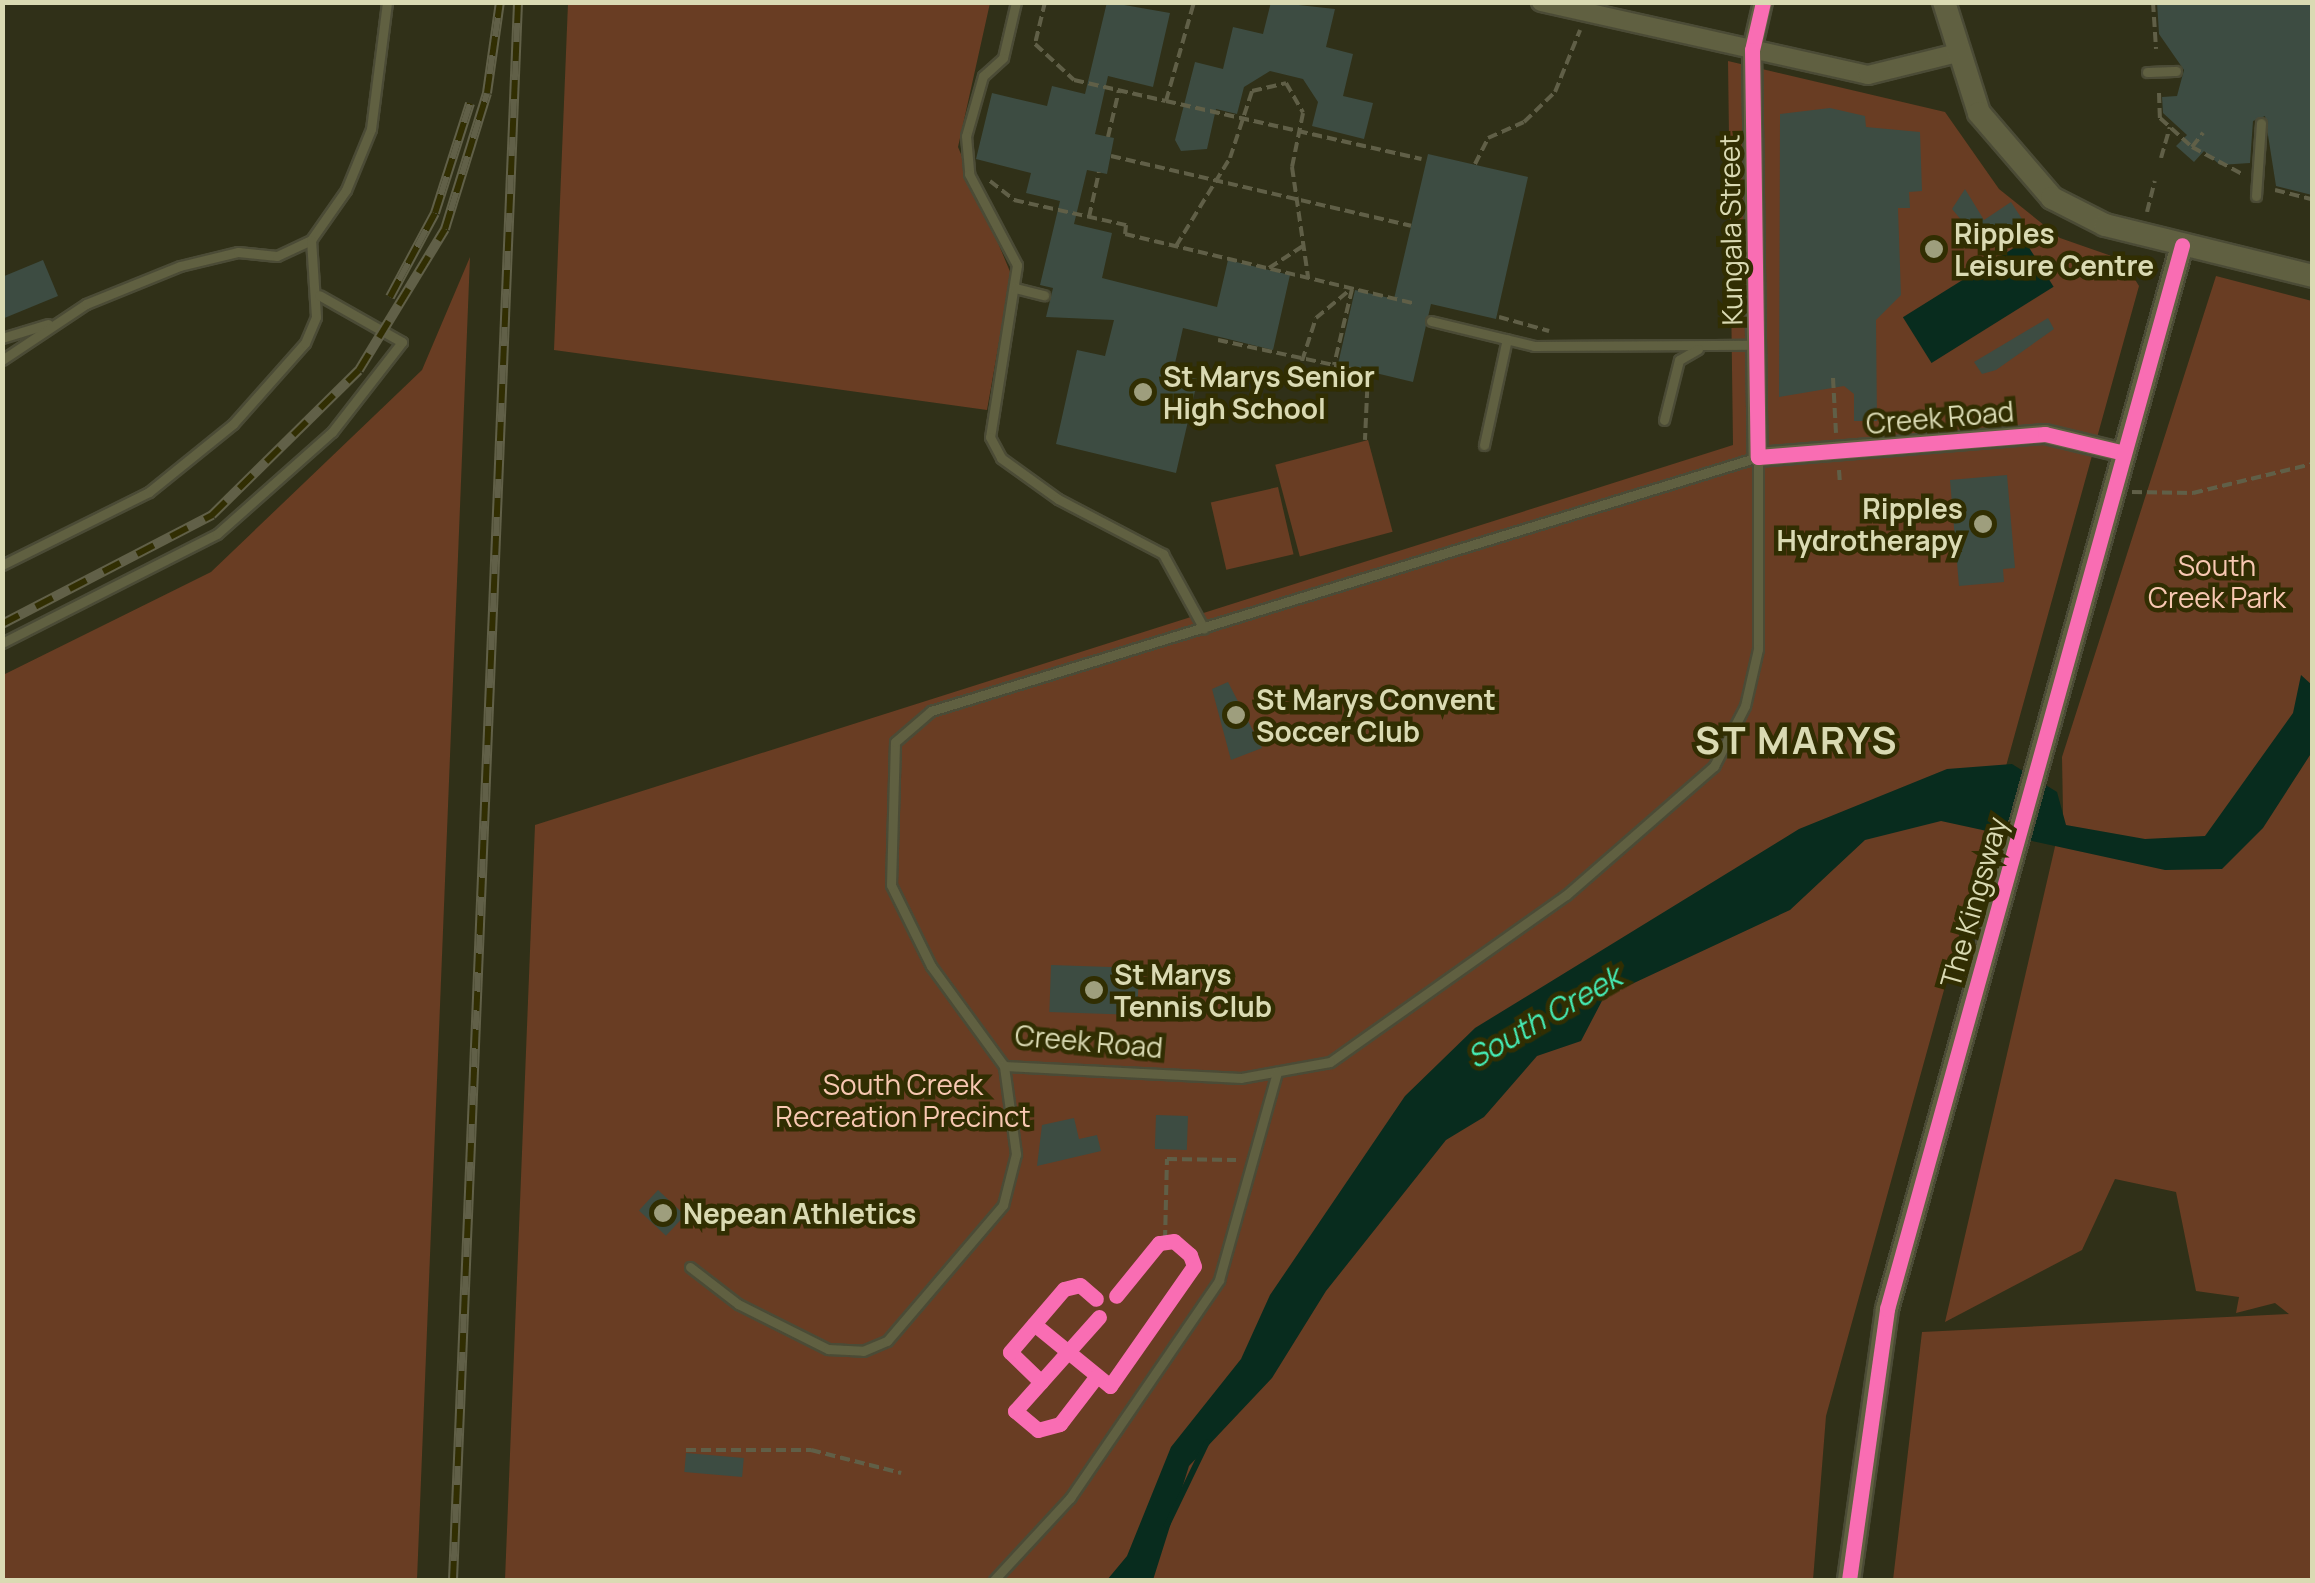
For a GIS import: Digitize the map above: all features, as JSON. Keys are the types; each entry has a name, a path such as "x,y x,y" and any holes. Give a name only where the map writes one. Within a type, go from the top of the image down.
{"street":[{"path":"1541,2 1868,75 1958,53"},
{"name":"Kungala Street","path":"1758,458 1752,50 1763,2"},
{"path":"1944,2 1958,53 1991,135 2036,186 2087,218 2312,276"},
{"name":"The Kingsway","path":"1849,1580 1887,1309 2182,245"},
{"name":"Creek Road","path":"1758,458 2045,434 2124,453"}],"lane":[{"path":"2,338 55,322 207,256 277,256 311,240 346,190 372,129 387,2"},
{"path":"1016,2 1004,58 982,76 970,116 974,186 1012,247 1015,288 991,406 1001,458 1163,554 1204,629"},
{"path":"2147,72 2176,71"},
{"path":"2256,196 2261,123"},
{"path":"2,565 150,492 210,446 305,342 319,295 311,240"},
{"path":"1015,288 1044,295"},
{"path":"2,644 217,534 332,432 402,342 319,295"},
{"path":"1431,320 1506,339 1756,345"},
{"path":"2,360 55,322"},
{"path":"1484,445 1506,339"},
{"path":"1664,420 1679,360 1710,345"},
{"name":"Creek Road","path":"1758,458 1758,649 1744,706 1714,766 1566,895 1330,1062 1241,1078 1004,1066 931,966 891,886 895,742 931,712 1758,458"},
{"path":"690,1267 738,1304 828,1349 863,1352 887,1341 1003,1205 1016,1154 1004,1066"},
{"path":"994,1580 1070,1498 1218,1280 1277,1072"}],"path":[{"path":"1045,2 1036,44 1074,80 1422,159"},
{"path":"1166,102 1194,2"},
{"path":"2153,2 2156,48"},
{"path":"1475,164 1488,138 1524,122 1555,92 1584,12"},
{"path":"1176,246 1218,180 1252,91 1286,83 1302,103 1296,198 1308,277"},
{"path":"1108,137 1119,90"},
{"path":"2158,93 2170,127 2192,146 2248,176"},
{"path":"2161,158 2170,127"},
{"path":"2192,146 2203,134"},
{"path":"1110,156 1411,226"},
{"path":"1089,217 1099,172"},
{"path":"2146,212 2155,181"},
{"path":"974,186 1000,182 1014,200 1089,217 1176,246 1413,302"},
{"path":"2274,190 2312,200"},
{"path":"1269,268 1304,246"},
{"path":"1302,361 1316,318 1352,288"},
{"path":"1334,365 1352,288"},
{"path":"1499,316 1558,334"},
{"path":"1218,340 1368,373 1366,440"},
{"path":"1834,378 1836,436"},
{"path":"2114,488 2156,498 2312,464"},
{"path":"1838,466 1840,486"},
{"path":"1150,1254 1165,1240 1168,1159 1252,1160"},
{"path":"1165,1240 1182,1248"},
{"path":"686,1450 810,1450 901,1472"}],"green space":[{"path":"568,3 990,3 958,147 1011,274 987,410 554,350"},
{"name":"South Creek Recreation Precinct","path":"1728,61 1945,112 1999,189 2060,238 2123,260 2139,286 1826,1416 1813,1580 505,1580 535,825 1733,445"},
{"path":"470,257 417,1580 3,1580 3,675 211,572 422,370"},
{"name":"South Creek Park","path":"2216,276 2312,301 2312,1580 1893,1580 1922,1332 2289,1314 2275,1303 2236,1313 2239,1297 2196,1291 2176,1192 2115,1179 2082,1250 1945,1322 2063,812 2062,757"},
{"path":"1368,440 1393,532 1300,557 1275,465"},
{"path":"1278,487 1294,554 1226,570 1211,503"}],"water":[{"path":"2025,241 2054,287 1931,363 1903,317"},
{"path":"2301,675 2312,685 2312,752 2263,828 2222,869 2165,870 1941,821 1865,840 1790,910 1604,997 1581,1041 1537,1056 1484,1117 1446,1140 1326,1291 1272,1378 1189,1466 1153,1580 1107,1580 1127,1556 1171,1447 1241,1359 1270,1295 1405,1096 1475,1028 1799,829 1947,769 2012,764 2057,792 2066,825 2145,839 2205,836 2293,713"}],"building":[{"path":"1107,2 1170,13 1153,87 1108,76 1095,134 1114,138 1107,174 1087,170 1074,224 1112,233 1102,278 1217,307 1228,260 1290,275 1273,350 1183,328 1173,372 1198,378 1176,473 1056,444 1077,350 1105,356 1114,320 1046,317 1053,288 1040,285 1060,201 1026,193 1031,173 976,159 992,93 1047,106 1052,86 1085,94"},
{"path":"1271,2 1335,9 1326,47 1353,54 1343,96 1373,103 1364,139 1312,126 1318,102 1303,79 1270,71 1244,87 1237,114 1216,109 1207,149 1181,151 1175,140 1195,62 1223,69 1233,27 1263,34"},
{"path":"2157,2 2312,2 2312,195 2276,186 2265,116 2253,121 2250,163 2220,165 2204,151 2194,162 2176,146 2187,135 2163,113 2162,97 2177,96 2184,70 2159,34"},
{"path":"1830,108 1865,116 1866,127 1920,132 1922,191 1909,192 1910,208 1898,208 1901,295 1876,320 1877,421 1854,421 1854,394 1844,386 1779,397 1780,114"},
{"path":"1428,154 1528,177 1496,319 1431,304 1413,382 1338,364 1355,290 1394,299"},
{"path":"1965,189 1984,220 2011,202 2024,222 1984,247 1952,209"},
{"path":"43,260 58,296 2,319 2,277"},
{"path":"2048,318 2054,329 1996,370 1982,374 1974,362"},
{"name":"Ripples Hydrotherapy","path":"2007,475 2015,568 2003,569 2004,582 1959,586 1950,480"},
{"name":"St Marys Convent Soccer Club","path":"1228,682 1262,748 1231,760 1212,689"},
{"name":"St Marys Tennis Club","path":"1051,965 1139,968 1137,1015 1049,1012"},
{"path":"1156,1115 1188,1116 1187,1150 1155,1149"},
{"path":"1074,1118 1079,1139 1097,1135 1101,1151 1037,1166 1042,1125"},
{"name":"Nepean Athletics","path":"658,1190 685,1215 666,1236 639,1210"},
{"path":"686,1453 744,1458 742,1477 684,1472"}],"waterway":[{"name":"South Creek","path":"1167,1525 1207,1442"}],"railway":[{"path":"2,624 212,515 359,370 445,229 487,93 500,2"},
{"path":"453,1580 518,2"},
{"path":"390,297 435,213 470,103"}],"cycle path":[{"path":"1763,2 1752,50 1758,457 2045,434 2124,453"},
{"path":"1849,1580 1887,1309 2182,245"},
{"path":"1034,1324 1110,1386 1194,1266 1190,1255 1174,1241 1159,1243 1116,1296"},
{"path":"1041,1382 1010,1352 1064,1289 1080,1285 1096,1299"},
{"path":"1096,1377 1060,1424 1038,1430 1015,1411 1099,1317"}],"place":[{"name":"Ripples Leisure Centre","path":"1934,249"},
{"name":"St Marys Senior High School","path":"1143,392"},
{"name":"Ripples Hydrotherapy","path":"1983,524"},
{"name":"St Marys Convent Soccer Club","path":"1236,715"},
{"name":"St Marys Tennis Club","path":"1094,990"},
{"name":"Nepean Athletics","path":"663,1213"}],"district":[{"name":"ST MARYS","path":"1797,740"}]}
